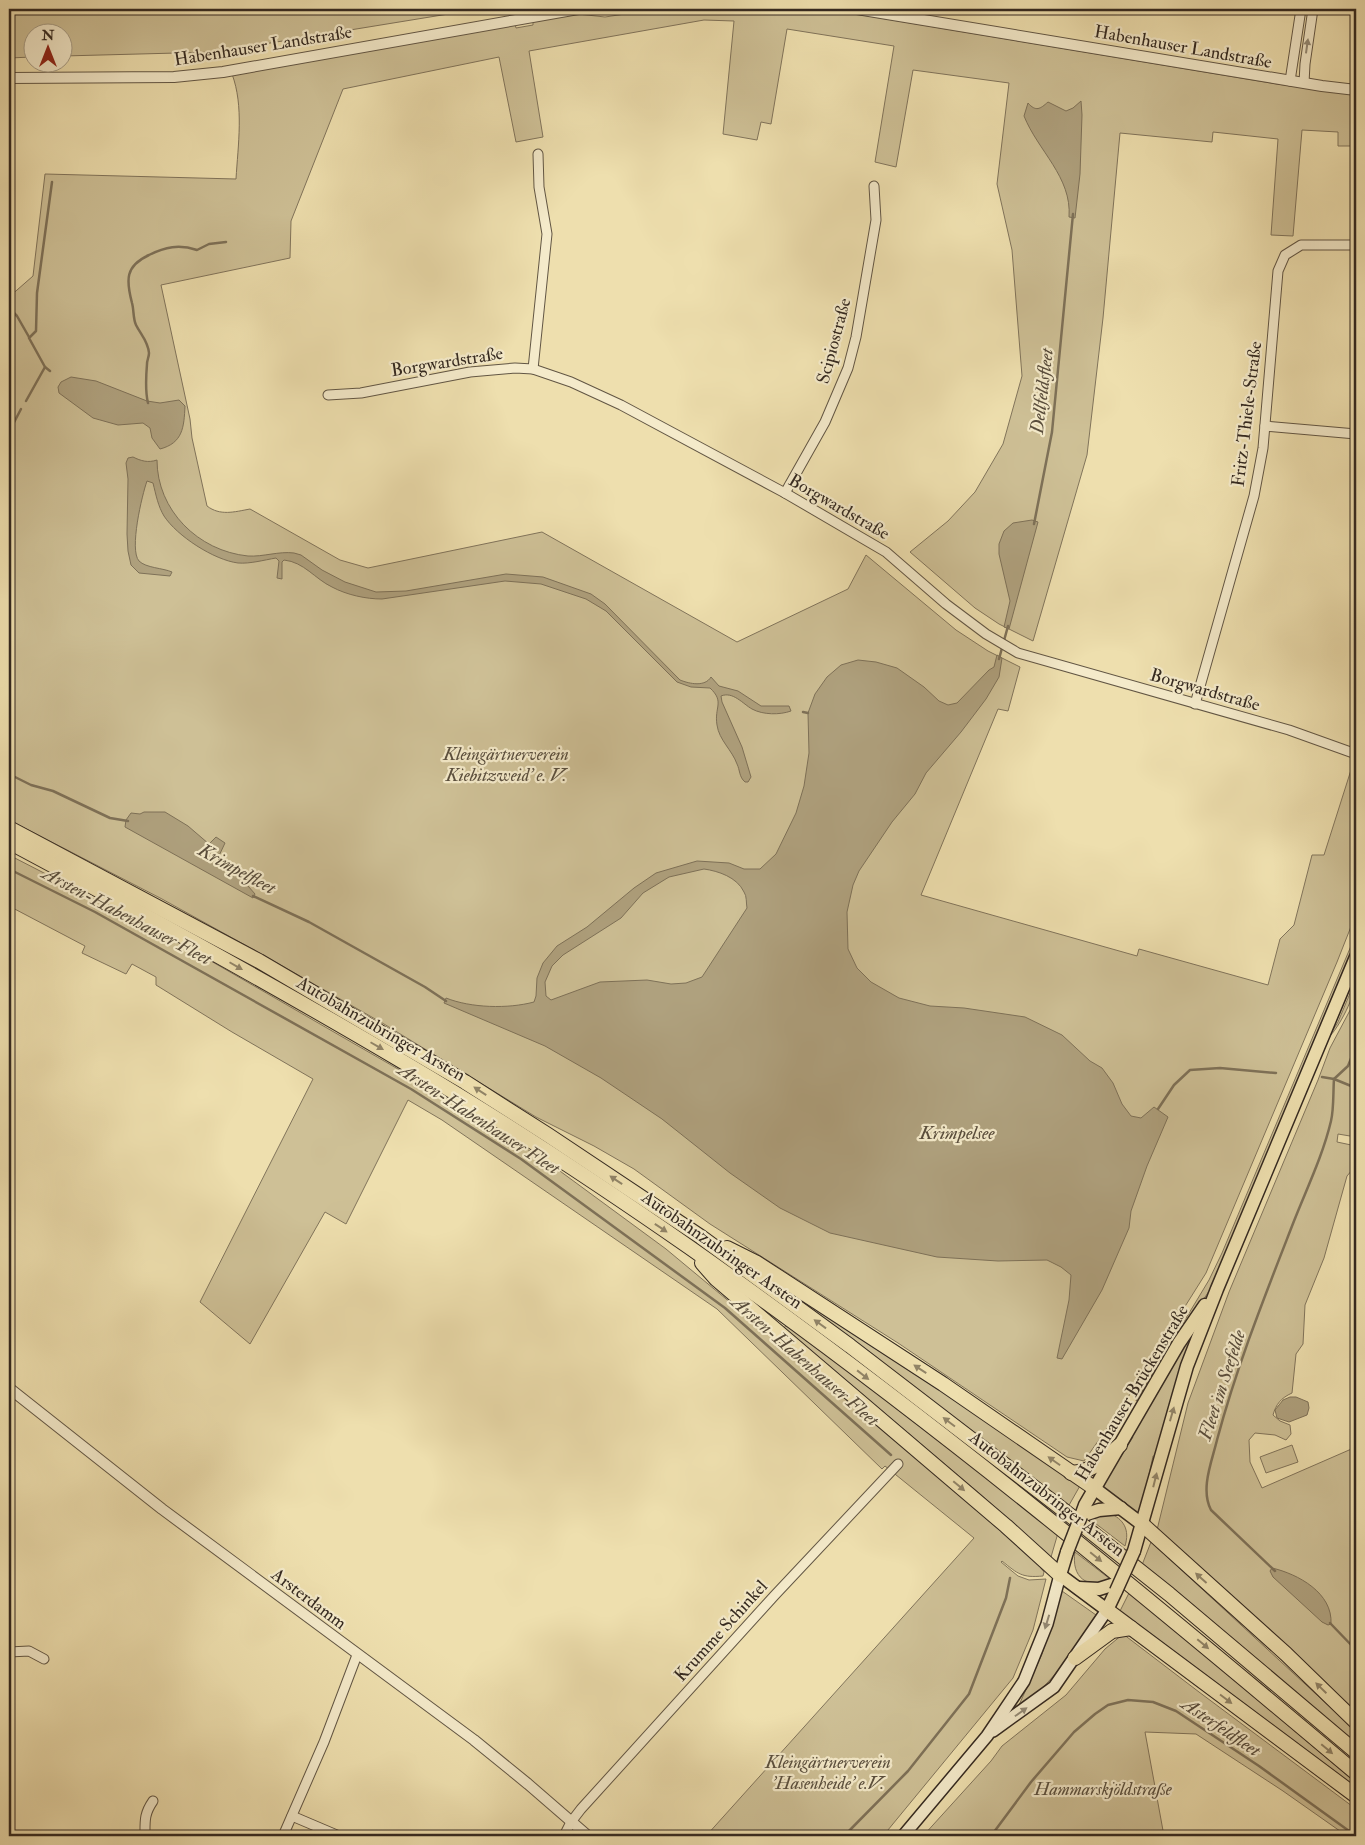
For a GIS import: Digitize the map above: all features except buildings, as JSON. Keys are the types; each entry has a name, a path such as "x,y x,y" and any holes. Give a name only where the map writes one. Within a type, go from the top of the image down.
{"highway":[{"name":"Autobahnzubringer Arsten","path":"9,828 259,961 465,1082 702,1237 843,1340 1050,1499 1163,1589 1356,1752"},
{"name":"Autobahnzubringer Arsten","path":"9,842 156,920 408,1064 522,1136 689,1247 854,1368 1016,1492 1173,1619 1356,1774"},
{"path":"702,1237 757,1263 943,1384 1094,1488"},
{"path":"689,1247 716,1279 1006,1526 1060,1575"},
{"path":"1071,1473 1089,1470 1105,1463 1124,1439"},
{"path":"1143,1525 1286,1654 1356,1722"},
{"path":"1107,1610 1356,1796"},
{"path":"1075,1658 1112,1631 1130,1628"}],"main road":[{"name":"Habenhauser Brückenstraße","path":"987,1736 1054,1687 1107,1610 1115,1586 1134,1551 1143,1525 1159,1461 1187,1366 1217,1289 1356,957"},
{"name":"Habenhauser Brückenstraße","path":"1124,1439 1179,1343 1217,1289"},
{"name":"Habenhauser Brückenstraße","path":"903,1836 987,1736 1024,1681 1047,1624 1067,1552 1105,1463"},
{"path":"1094,1488 1143,1525"},
{"path":"1086,1511 1121,1508"},
{"path":"1060,1575 1107,1610"},
{"path":"1079,1588 1099,1589 1115,1586"}],"street":[{"name":"Habenhauser Landstraße","path":"9,78 174,77 208,74 578,9"},
{"name":"Habenhauser Landstraße","path":"857,9 911,13 1290,81 1356,90"},
{"path":"1290,81 1301,9"},
{"path":"1304,83 1313,9"},
{"path":"533,369 546,234 539,187 538,154"},
{"name":"Scipiostraße","path":"785,493 825,422 848,368 856,337 876,220 874,186"},
{"name":"Fritz-Thiele-Straße","path":"1195,704 1254,496 1263,448 1278,271 1285,255 1301,245 1356,245"},
{"name":"Borgwardstraße","path":"328,395 361,393 470,372 516,368 533,369 571,382 621,405 785,493 886,552 946,604 1016,652 1289,730 1356,754"},
{"path":"1265,426 1356,434"},
{"name":"Borgwardstraße","path":"1318,741 1356,747"},
{"name":"Arsterdamm","path":"9,1388 162,1510 494,1756 588,1836"},
{"name":"Krumme Schinkel","path":"564,1836 571,1822 774,1596 898,1464"},
{"path":"9,1652 29,1651 44,1659"},
{"path":"283,1836 336,1711 357,1655"},
{"path":"145,1836 146,1811 153,1802"},
{"path":"292,1816 339,1836"}],"green space":[{"path":"9,9 479,9 215,52 72,56 72,22 22,22 22,57 9,58"},
{"name":"Kleingärtnerverein Kiebitzweid' e. V.","path":"658,9 826,9 1277,84 1356,95 1356,146 1338,146 1338,132 1302,130 1293,236 1271,235 1278,139 1213,132 1212,142 1120,133 1103,318 1087,455 1033,641 999,624 975,608 910,552 948,521 975,492 1003,444 1022,376 1012,250 997,184 1009,83 913,70 896,167 875,162 894,46 787,29 771,124 761,122 757,140 723,134 734,21 704,20 529,51 543,137 516,142 499,57 343,89 291,221 290,258 161,285 207,506 212,509 227,512 250,509 340,560 368,568 542,532 737,642 848,589 866,555 956,630 988,651 1020,667 1008,711 998,709 921,895 1137,956 1139,949 1268,985 1280,939 1294,925 1312,855 1324,855 1351,770 1356,772 1356,914 1206,1273 1120,1410 1084,1461 1067,1457 898,1343 710,1224 634,1169 594,1146 536,1117 384,1024 263,955 162,899 9,820 9,297 33,276 45,174 236,179 239,112 236,86 232,74 515,24 516,28 533,25 533,21 578,14 605,17"},
{"name":"Kleingärtnerverein 'Hasenheide' e.V.","path":"9,855 178,942 417,1080 549,1163 666,1249 903,1446 1037,1563 1044,1572 1043,1576 1025,1576 1001,1562 1018,1576 1029,1580 1046,1579 1033,1630 1013,1678 883,1836 706,1836 974,1538 885,1466 882,1469 717,1309 442,1120 408,1100 346,1224 325,1212 250,1344 200,1302 313,1079 156,985 156,977 132,964 126,974 82,953 85,946 9,906"},
{"path":"1356,934 1356,942 1338,987 1211,1288 1196,1311 1175,1337 1136,1401 1209,1280 1222,1253"},
{"path":"1356,979 1353,994 1346,1011 1328,1038 1338,1022"},
{"path":"1356,999 1356,1137 1338,1134 1337,1142 1356,1146 1356,1168 1347,1176 1324,1258 1305,1305 1303,1344 1296,1354 1292,1393 1280,1402 1273,1415 1280,1421 1290,1425 1291,1434 1286,1440 1275,1435 1255,1433 1249,1440 1250,1462 1262,1488 1356,1447 1356,1711 1157,1530 1188,1403 1229,1292 1330,1048"},
{"path":"812,1302 1081,1484 1068,1507 975,1433 809,1307"},
{"path":"787,1324 1058,1533 1051,1557 979,1493 784,1328"},
{"path":"1194,1332 1179,1373 1155,1456 1153,1456 1140,1517 1101,1488 1133,1437 1176,1357"},
{"path":"1292,1445 1298,1462 1266,1473 1260,1457"},
{"path":"1109,1513 1119,1518 1126,1530 1125,1546 1091,1520 1096,1515"},
{"path":"1151,1542 1356,1731 1356,1745 1142,1565"},
{"path":"1075,1552 1110,1579 1094,1583 1082,1579 1078,1574 1074,1561"},
{"path":"1062,1591 1096,1615 1071,1653 1044,1687 1021,1706 1019,1705 1042,1654"},
{"path":"1130,1591 1356,1783 1356,1791 1119,1613"},
{"name":"Hammarskjöldstraße","path":"1123,1634 1356,1809 1356,1836 1347,1836 1196,1734 1145,1732 1164,1836 1087,1836 1020,1833 1016,1836 923,1836 991,1761 1002,1746 1066,1695 1105,1649"}],"water":[{"path":"1081,101 1080,174 1075,218 1069,217 1069,203 1060,177 1037,141 1024,116 1028,103 1033,108 1038,108 1048,102 1066,111"},
{"path":"71,377 96,381 147,401 160,403 179,400 185,406 181,433 173,443 160,449 152,438 150,428 143,423 118,425 93,418 59,393 58,387 61,382"},
{"path":"133,457 145,461 157,460 159,478 164,495 173,511 197,537 213,546 248,556 294,553 301,555 322,570 345,582 376,592 406,591 506,574 543,577 591,594 605,604 680,680 701,683 711,677 719,686 738,691 761,706 789,706 791,711 777,714 761,712 752,709 730,695 721,696 742,747 751,777 748,782 745,782 735,759 718,730 716,719 718,701 710,688 691,687 677,682 606,611 586,599 541,584 505,581 382,599 370,598 338,590 326,584 298,564 284,560 282,562 282,579 277,578 279,561 276,558 238,563 228,561 207,552 187,539 164,516 153,483 147,481 137,522 136,555 139,561 150,567 172,572 170,576 139,573 131,565 127,534 128,479 126,463 128,458"},
{"path":"1032,520 1038,522 1009,629 1004,627 1010,601 999,554 999,544 1004,531 1013,523"},
{"name":"Krimpelsee","path":"997,655 1002,658 999,677 986,699 926,773 915,794 892,822 859,871 853,885 847,912 848,949 857,968 871,982 899,998 930,1006 964,1008 1025,1017 1062,1035 1090,1061 1102,1068 1113,1083 1122,1104 1131,1116 1141,1118 1154,1107 1168,1117 1147,1166 1131,1211 1129,1228 1102,1290 1062,1359 1057,1358 1069,1300 1071,1275 1061,1267 1047,1260 998,1261 937,1257 830,1233 780,1208 730,1173 662,1119 601,1078 545,1046 444,1003 446,998 478,1006 513,1006 534,1002 537,978 543,963 557,946 587,927 634,888 656,873 697,861 729,863 744,869 760,869 776,854 796,813 804,786 809,753 808,713 815,694 827,677 841,665 858,660 876,662 897,668 924,687 939,701 948,705 957,703 994,667","holes":["704,869 721,873 737,882 745,894 747,908 702,977 686,983 671,984 647,980 600,982 551,1000 546,996 545,982 552,966 563,955 621,918 643,893 669,877"]},
{"name":"Krimpelfleet","path":"144,812 165,812 188,826 209,844 216,837 225,843 217,860 224,868 234,865 241,878 255,894 253,898 125,827 126,820 131,813 140,814"},
{"path":"1296,1397 1308,1402 1309,1408 1307,1415 1289,1422 1277,1418 1275,1410 1283,1400"},
{"path":"1272,1568 1303,1580 1320,1594 1330,1613 1331,1624 1328,1625 1322,1622 1273,1577 1270,1571"}],"waterway":[{"path":"50,371 45,367 29,338 36,331 37,293 52,182"},
{"name":"Dellfeldsfleet","path":"1034,524 1052,432 1073,214"},
{"path":"148,403 146,378 149,353 146,342 134,320 128,281 131,269 141,259 166,248 184,247 197,250 209,244 226,242"},
{"name":"Krimpelfleet","path":"9,308 17,316 29,337"},
{"path":"26,401 45,367"},
{"path":"9,432 21,409"},
{"name":"Dellfeldsfleet","path":"999,659 1008,626"},
{"path":"803,712 808,713"},
{"name":"Krimpelfleet","path":"9,774 31,785 53,791 110,818 128,821"},
{"name":"Arsten-Habenhauser Fleet","path":"9,869 95,912 411,1089 521,1159 725,1308 891,1455"},
{"name":"Krimpelfleet","path":"253,896 309,922 425,987 446,1001"},
{"path":"1334,1079 1348,1066 1356,1046"},
{"path":"1158,1109 1174,1085 1190,1070 1220,1068 1276,1073"},
{"path":"1322,1077 1334,1079 1356,1088"},
{"name":"Fleet im Seefelde","path":"1275,1571 1211,1510 1208,1502 1207,1484 1225,1412 1243,1357 1328,1134 1333,1111 1334,1079"},
{"path":"844,1836 908,1771 969,1694 1006,1598 1010,1578"},
{"name":"Fleet im Seefelde","path":"1330,1623 1356,1650"},
{"name":"Asterfeldfleet","path":"991,1836 1031,1782 1074,1732 1108,1705 1128,1700 1153,1702 1176,1711 1259,1766 1356,1836"}]}
